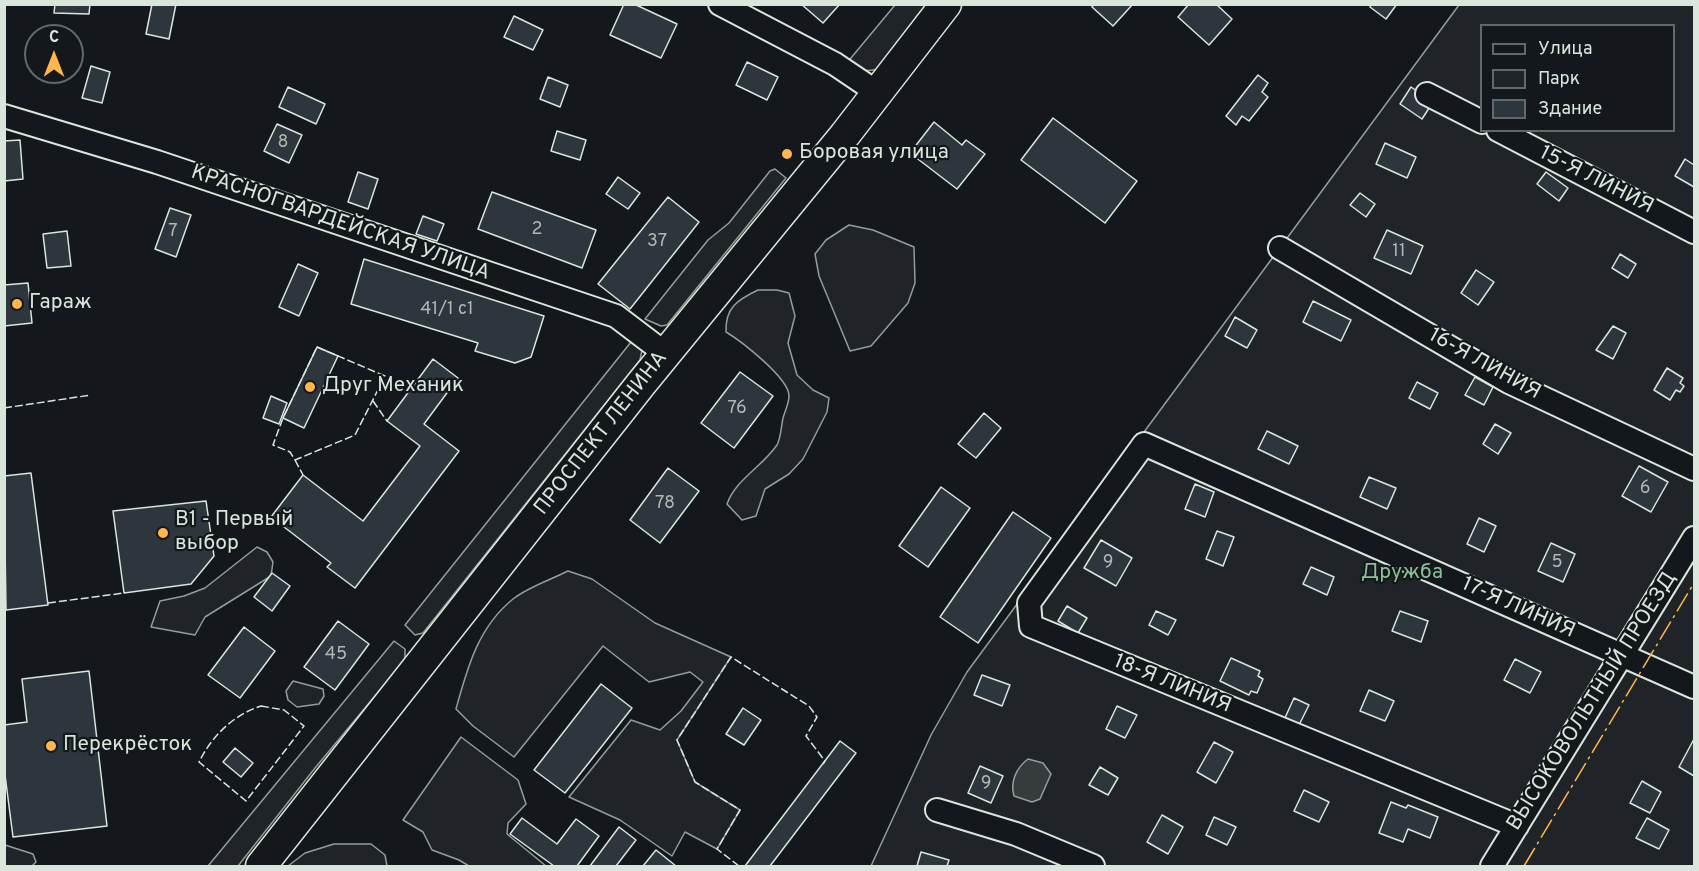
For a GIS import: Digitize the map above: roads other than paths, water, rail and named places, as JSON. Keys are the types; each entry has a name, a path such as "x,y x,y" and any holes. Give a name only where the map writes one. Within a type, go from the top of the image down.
{"main road":[{"name":"ПРОСПЕКТ ЛЕНИНА","path":"261,867 666,354 878,93 946,4"}],"street":[{"path":"720,4 835,64 878,93"},
{"path":"1427,94 1480,121"},
{"name":"КРАСНОГВАРДЕЙСКАЯ УЛИЦА","path":"4,116 157,162 616,316 666,354"},
{"name":"15-Я ЛИНИЯ","path":"1502,132 1695,232"},
{"name":"16-Я ЛИНИЯ","path":"1280,248 1509,382 1695,470"},
{"name":"17-Я ЛИНИЯ","path":"1144,444 1695,687"},
{"name":"18-Я ЛИНИЯ","path":"1144,444 1029,603 1031,626 1517,826"},
{"name":"ВЫСОКОВОЛЬТНЫЙ ПРОЕЗД","path":"1492,867 1620,654 1695,537"},
{"path":"937,810 1016,834 1093,867"}],"place":[{"name":"Боровая улица","path":"787,154"},
{"name":"Гараж","path":"17,304"},
{"name":"Друг Механик","path":"310,387"},
{"name":"В1 - Первый выбор","path":"163,533"},
{"name":"Перекрёсток","path":"51,746"}],"park label":[{"name":"Дружба","path":"1402,574"}]}
